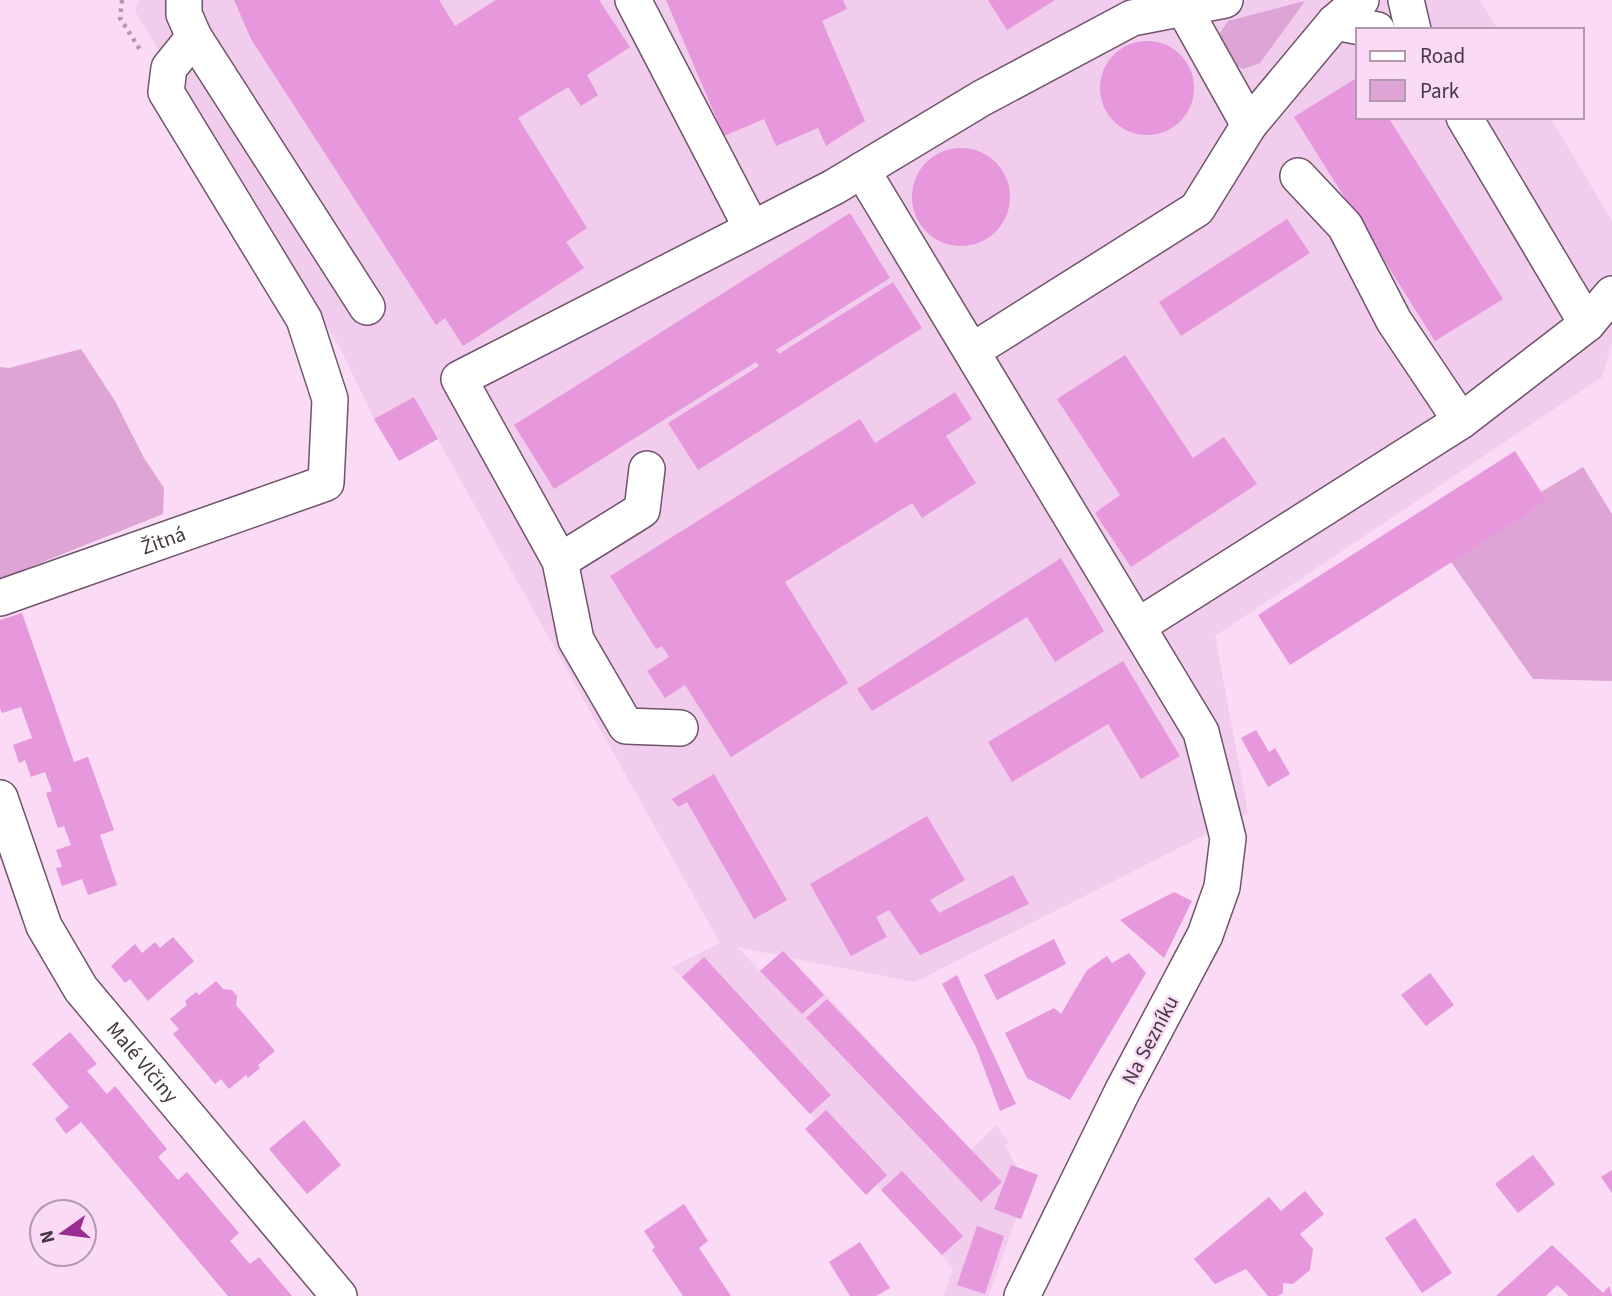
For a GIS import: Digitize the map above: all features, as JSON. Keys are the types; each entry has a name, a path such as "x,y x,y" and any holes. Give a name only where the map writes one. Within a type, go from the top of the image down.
{"street":[{"path":"184,0 184,14 194,37 367,307"},
{"path":"632,0 751,227"},
{"path":"681,728 626,726 576,640 560,561 459,379 863,170 982,98 1132,18 1225,0"},
{"path":"972,351 1197,209 1249,125 1335,22 1361,0"},
{"path":"1406,0 1413,28"},
{"path":"1183,7 1249,125"},
{"path":"1335,22 1366,28"},
{"name":"Žitná","path":"0,598 326,483 330,399 304,319 166,92 169,68 194,37"},
{"path":"1465,119 1587,324"},
{"name":"Na Sezníku","path":"863,170 1201,732 1228,838 1222,887 1205,935 1122,1092 1021,1296"},
{"path":"1298,176 1345,226 1394,321 1461,421"},
{"path":"1138,626 1461,421 1587,324 1612,294"},
{"path":"560,561 642,510 647,469"},
{"name":"Malé Vlčiny","path":"0,798 44,926 80,989 339,1296"}],"shaded area":[{"path":"139,0 1480,0 1497,28 1356,28 1356,119 1551,119 1612,221 1612,343 1602,377 1215,636 1248,813 915,982 791,958 971,1150 996,1125 1009,1143 1005,1146 1017,1167 1038,1175 1021,1219 1016,1218 989,1296 944,1296 953,1268 877,1185 805,1129 815,1120 672,967 720,943 414,397 374,419 341,350 135,11","holes":["737,947 777,955 760,971"]}],"green space":[{"path":"1305,1 1260,63 1243,69 1231,63 1218,36 1228,21"},
{"path":"81,349 115,401 144,458 164,488 163,514 0,579 0,367 9,368"},
{"path":"1583,467 1612,514 1612,681 1533,679 1451,562 1547,501 1541,492"}],"building":[{"path":"234,0 439,0 455,26 496,0 599,0 630,47 587,75 598,95 581,106 568,87 518,118 587,228 566,242 584,268 463,346 445,318 436,325 251,39"},
{"path":"666,0 843,0 847,9 822,21 865,121 826,146 818,128 776,146 764,119 724,136"},
{"path":"988,0 1055,0 1007,30"},
{"path":"1147,41 1165,45 1180,55 1190,70 1194,88 1190,106 1180,121 1165,131 1147,135 1129,131 1114,121 1104,106 1100,88 1104,70 1114,55 1129,45"},
{"path":"1356,78 1356,119 1389,119 1503,299 1435,341 1294,117"},
{"path":"961,148 988,156 1002,170 1010,197 1002,224 988,238 961,246 934,238 920,224 912,197 920,170 934,156"},
{"path":"850,213 890,278 776,350 779,354 893,282 922,328 698,470 668,423 759,366 756,362 554,489 514,425"},
{"path":"1287,219 1310,253 1181,336 1159,302"},
{"path":"1125,355 1193,458 1224,437 1257,484 1131,567 1095,513 1120,495 1057,399"},
{"path":"955,392 972,419 946,436 976,483 922,518 912,503 785,582 848,683 731,757 685,685 665,698 647,671 669,657 662,646 656,649 610,576 860,419 875,443"},
{"path":"414,397 438,439 399,461 374,419"},
{"path":"1515,451 1547,501 1290,665 1258,615"},
{"path":"1061,558 1104,631 1055,662 1027,617 872,711 857,689"},
{"path":"22,613 74,762 88,757 114,830 100,835 117,885 88,895 82,879 62,886 56,868 62,867 56,850 71,845 64,826 58,828 46,793 52,791 45,772 31,777 25,760 19,763 13,745 32,738 21,707 2,713 0,708 0,620"},
{"path":"1123,661 1180,756 1141,779 1108,724 1012,782 988,742"},
{"path":"1256,730 1269,752 1275,748 1290,774 1268,787 1241,738"},
{"path":"714,774 787,900 754,919 687,802 678,807 672,799"},
{"path":"927,816 965,880 930,900 939,913 1013,875 1029,904 920,955 889,910 876,917 887,937 851,956 810,884"},
{"path":"1174,892 1192,901 1164,958 1120,920"},
{"path":"173,937 194,961 148,1001 130,979 125,983 111,966 135,944 142,953 155,942 160,948"},
{"path":"1054,939 1066,964 997,1000 984,975"},
{"path":"783,951 824,995 802,1014 760,971"},
{"path":"1129,953 1146,973 1070,1100 1027,1078 1005,1033 1054,1008 1061,1014 1087,970 1107,956 1112,963"},
{"path":"704,957 831,1095 810,1114 682,977"},
{"path":"1430,973 1454,1005 1426,1026 1401,995"},
{"path":"957,975 1016,1104 1000,1111 976,1047 942,984"},
{"path":"216,981 223,989 232,990 237,996 236,1005 275,1051 258,1065 260,1068 248,1078 246,1075 229,1089 221,1079 215,1084 173,1034 179,1029 170,1019 187,1005 185,1001 196,992 199,995"},
{"path":"827,999 1002,1182 981,1202 806,1018"},
{"path":"70,1032 97,1064 87,1071 107,1094 115,1086 167,1149 158,1157 178,1180 187,1172 239,1233 230,1241 250,1264 259,1257 292,1296 228,1296 81,1122 66,1134 55,1119 69,1107 32,1064"},
{"path":"826,1110 887,1175 866,1195 805,1129"},
{"path":"304,1120 341,1165 307,1194 269,1149"},
{"path":"1533,1155 1555,1184 1518,1213 1495,1184"},
{"path":"1011,1165 1038,1175 1021,1219 994,1209"},
{"path":"1612,1170 1612,1193 1601,1177"},
{"path":"902,1171 963,1236 942,1255 881,1190"},
{"path":"1305,1191 1324,1214 1300,1234 1313,1249 1310,1270 1293,1284 1283,1283 1283,1293 1268,1296 1246,1269 1215,1284 1194,1259 1269,1197 1281,1211"},
{"path":"684,1204 708,1241 699,1248 731,1296 683,1296 652,1250 655,1247 644,1231"},
{"path":"1415,1218 1452,1273 1422,1293 1385,1238"},
{"path":"977,1226 1004,1236 985,1294 957,1285"},
{"path":"860,1242 890,1288 876,1296 850,1296 829,1262"},
{"path":"1552,1245 1603,1293 1609,1286 1612,1296 1569,1296 1557,1285 1546,1296 1496,1296"}]}
